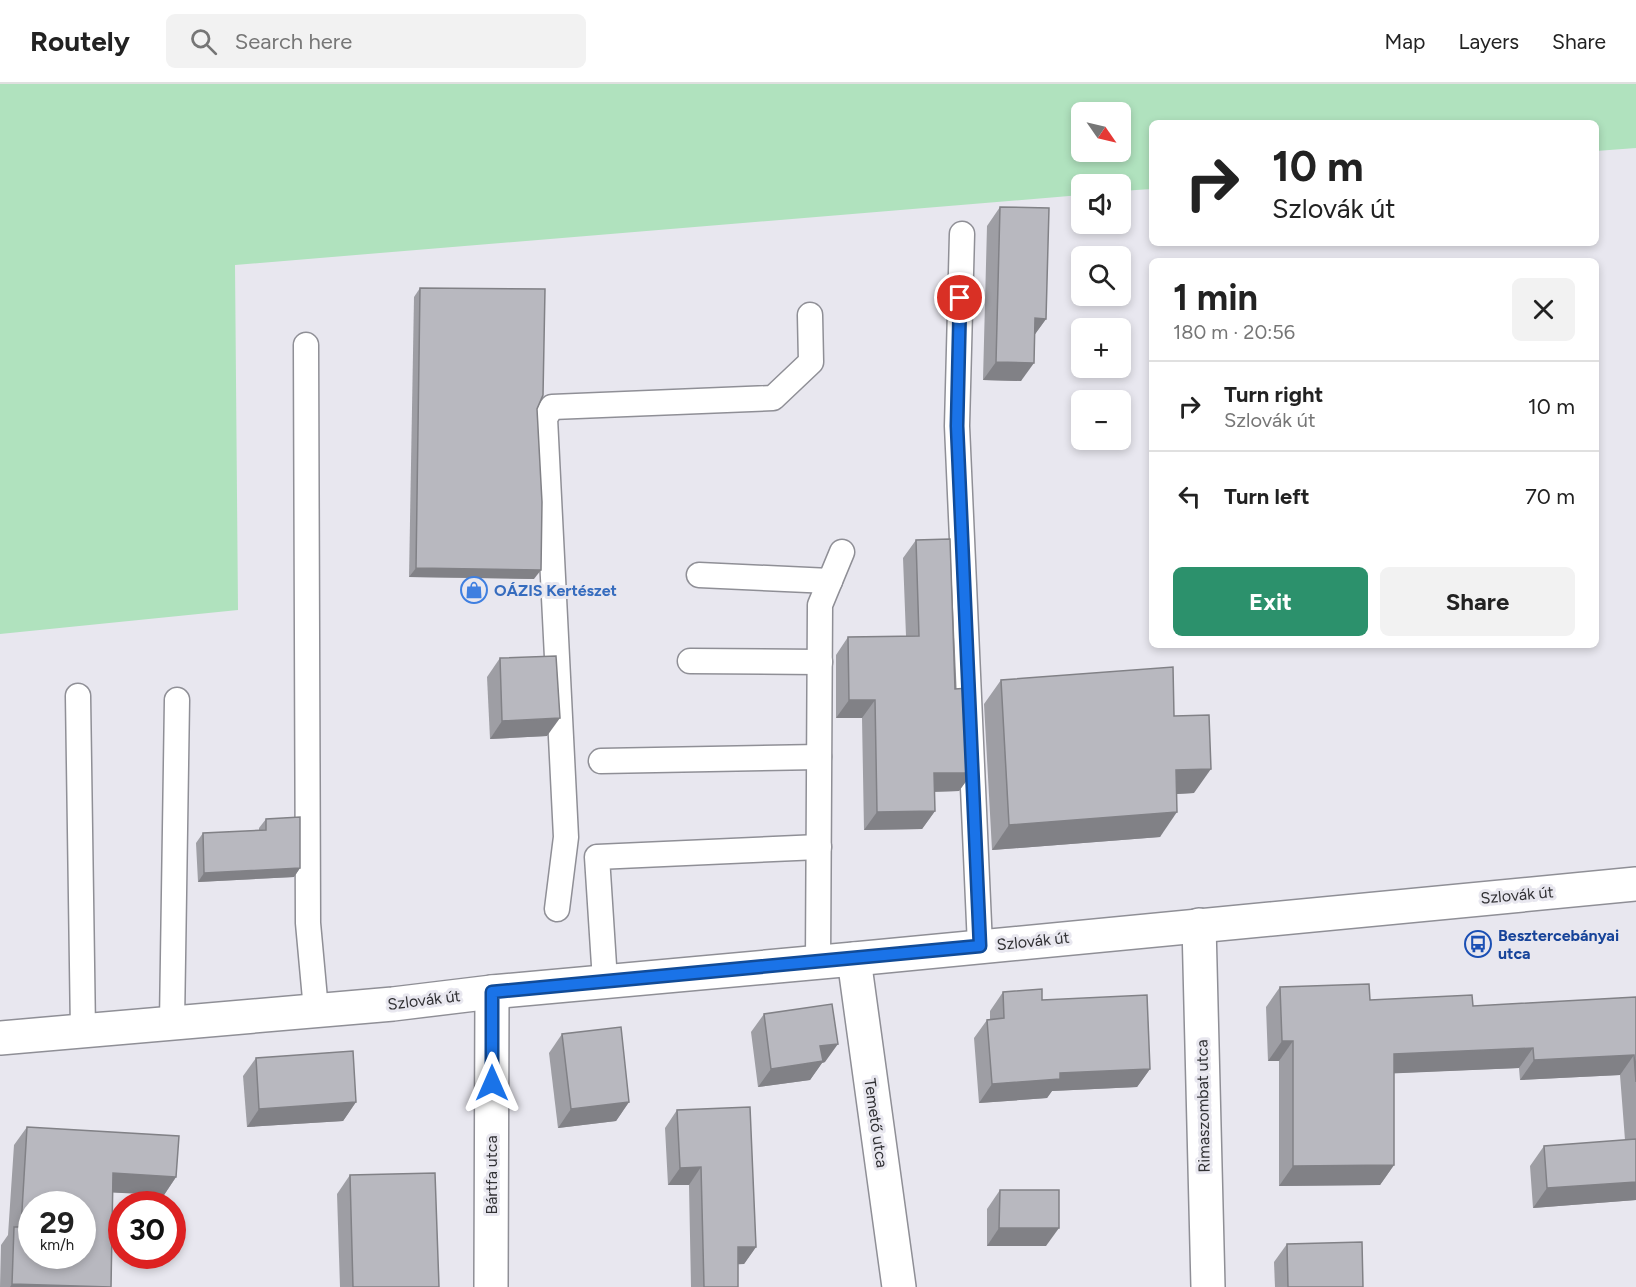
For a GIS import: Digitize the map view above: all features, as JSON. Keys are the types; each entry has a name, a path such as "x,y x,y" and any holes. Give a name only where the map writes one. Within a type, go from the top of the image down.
{"main road":[{"name":"Szlovák út","path":"0,1038 393,1004 605,981 1636,884"},
{"name":"Rimaszombat utca","path":"1199,925 1208,1287"},
{"name":"Temető utca","path":"854,959 899,1287"},
{"name":"Bártfa utca","path":"491,1287 492,992"}],"lane":[{"path":"962,234 957,426 980,946"},
{"path":"557,909 566,837 545,418 552,407 773,398 811,362 810,315"},
{"path":"306,345 308,923 316,1010"},
{"path":"818,962 820,605 842,552"},
{"path":"699,575 830,581"},
{"path":"690,661 820,662"},
{"path":"78,696 83,1031"},
{"path":"172,1023 177,700"},
{"path":"601,761 819,758"},
{"path":"605,981 597,856 819,847"}],"green space":[{"path":"0,84 1636,84 1636,148 1599,151 1599,120 1149,120 1149,189 1131,190 1131,174 1071,174 1071,196 235,265 238,610 0,634"}],"building":[{"path":"1000,207 1049,208 1046,319 1035,318 1034,363 996,362"},
{"path":"420,288 545,289 543,395 537,409 542,502 541,570 416,568"},
{"path":"950,539 955,689 968,688 972,773 934,773 935,811 877,812 875,700 849,700 848,637 919,636 916,540"},
{"path":"556,656 560,718 502,721 500,658"},
{"path":"1173,667 1174,716 1209,715 1211,769 1176,770 1177,812 1009,825 1001,680"},
{"path":"300,817 300,868 204,873 203,833 266,830 266,819"},
{"path":"1369,984 1370,1000 1472,995 1473,1006 1636,997 1636,1082 1634,1055 1534,1060 1533,1048 1394,1054 1394,1165 1293,1166 1293,1041 1282,1041 1280,987"},
{"path":"1042,989 1042,1000 1147,995 1150,1069 1060,1073 1060,1079 992,1084 987,1020 1004,1018 1003,992"},
{"path":"832,1004 838,1044 820,1046 823,1061 771,1069 764,1014"},
{"path":"621,1027 629,1102 571,1109 562,1034"},
{"path":"353,1051 356,1102 259,1109 256,1058"},
{"path":"750,1107 756,1247 738,1247 738,1287 704,1287 701,1167 680,1168 677,1110"},
{"path":"27,1127 179,1136 176,1177 113,1173 113,1191 108,1191 108,1269 111,1269 111,1287 12,1284 14,1227 18,1227 18,1269 96,1269 96,1191 23,1191"},
{"path":"1636,1139 1636,1182 1547,1188 1544,1146"},
{"path":"435,1173 439,1287 353,1287 350,1175"},
{"path":"1000,1190 1059,1190 1059,1228 999,1228"},
{"path":"1362,1242 1363,1287 1288,1287 1287,1244"}],"place":[{"name":"OÁZIS Kertészet","path":"474,590"},
{"name":"Besztercebányai utca","path":"1478,944"}],"route":[{"path":"492,1083 492,992 980,946 957,426 960,298"}]}
